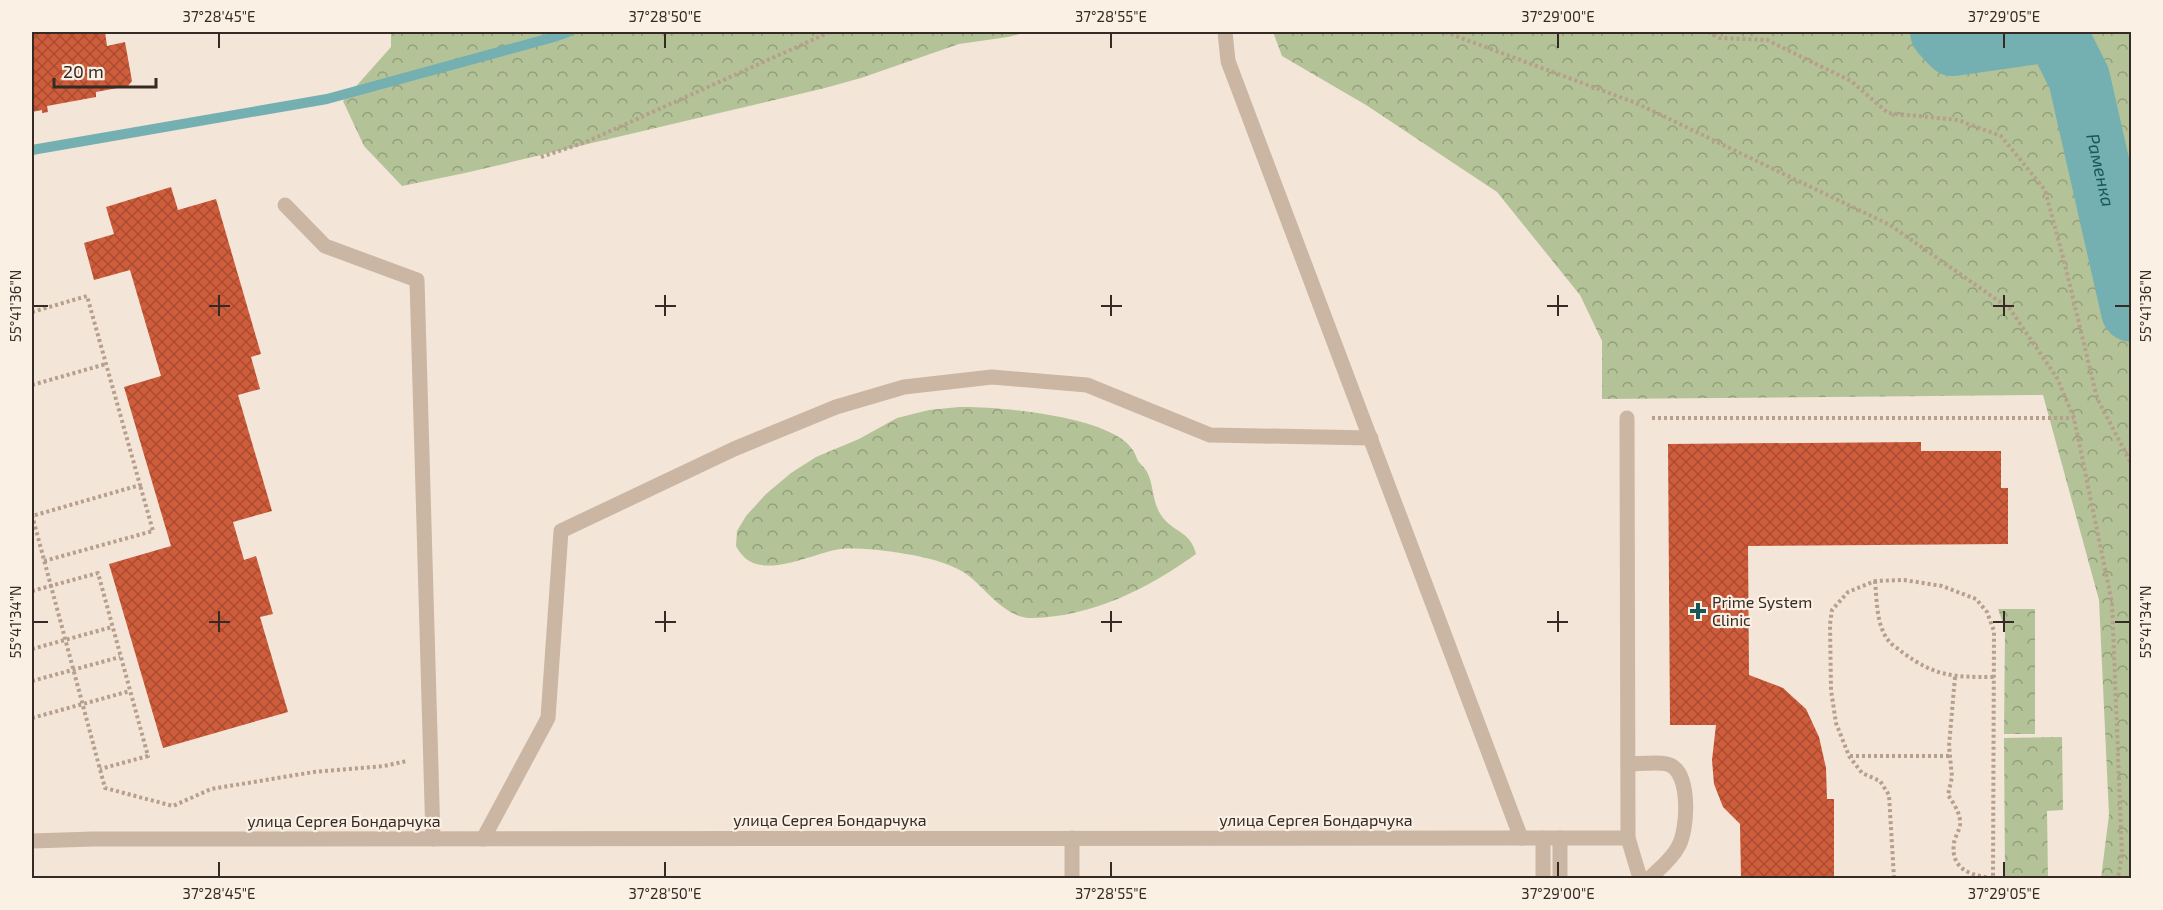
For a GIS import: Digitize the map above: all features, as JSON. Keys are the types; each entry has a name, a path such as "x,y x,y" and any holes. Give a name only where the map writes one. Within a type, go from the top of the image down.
{"street":[{"path":"1225,32 1228,61 1521,838"},
{"path":"285,205 325,246 417,280 433,839"},
{"path":"483,839 548,718 561,531 734,449 836,407 904,387 992,377 1087,385 1210,435 1371,438"},
{"path":"1627,418 1628,838 1640,879"},
{"path":"1628,764 1669,764 1679,771 1685,787 1685,834 1678,849 1650,879"},
{"path":"1072,838 1072,879"},
{"path":"1543,838 1543,879"},
{"path":"1560,838 1560,879"},
{"name":"улица Сергея Бондарчука","path":"32,841 93,839 1628,838"}],"path":[{"path":"541,157 586,142 830,32"},
{"path":"1445,32 1636,103 1890,225 2010,309 2057,378 2074,418 2112,603 2122,855 2118,879"},
{"path":"1708,32 1719,38 1767,40 1851,81 1888,113 1958,120 2001,136 2045,190 2066,265 2097,398 2132,465"},
{"path":"32,312 87,296 153,531 44,561"},
{"path":"32,385 106,363"},
{"path":"1627,418 2074,418"},
{"path":"140,485 32,516 105,788 173,806 211,789 314,772 384,765 411,760 430,753"},
{"path":"32,591 98,573 148,756 100,770"},
{"path":"1894,879 1888,795 1880,782 1862,773 1849,756 1836,723 1831,690 1830,624 1832,610 1848,592 1875,581 1904,580 1942,586 1976,599 1988,612 1994,631 1993,878 1977,876 1962,870 1954,858 1954,842 1960,825 1957,810 1948,795 1952,777 1949,746 1955,677"},
{"path":"1875,581 1879,619 1888,641 1909,657 1932,670 1955,677 1994,677"},
{"path":"32,649 112,627"},
{"path":"32,681 120,657"},
{"path":"32,718 130,691"},
{"path":"1849,756 1951,756"}],"green space":[{"path":"391,32 1028,32 959,44 825,88 402,186 364,146 343,101 391,47"},
{"path":"1273,32 2131,32 2131,878 2101,878 2109,815 2099,600 2043,395 1602,399 1602,341 1580,295 1497,192 1366,105 1282,56"},
{"path":"959,407 999,408 1052,415 1101,428 1120,438 1133,450 1147,472 1161,515 1190,540 1196,554 1159,578 1119,598 1076,612 1032,618 1022,617 1004,608 973,579 957,568 927,558 881,550 841,549 778,565 765,565 754,563 744,557 736,546 737,531 746,516 766,494 791,473 816,457 859,439 897,418 929,410"},
{"path":"1998,609 2035,609 2035,734 2004,734 2005,629"},
{"path":"2062,737 2063,810 2047,811 2048,878 2005,878 2004,738"}],"building":[{"path":"32,32 105,32 107,46 125,42 132,81 128,86 96,92 96,97 47,106 48,112 42,113 42,110 32,112"},
{"path":"171,187 178,210 216,199 261,354 251,357 260,389 238,395 272,511 233,522 244,560 256,556 273,614 260,617 288,712 163,748 109,564 171,546 124,387 161,376 130,270 94,280 84,243 114,234 106,207"},
{"path":"1921,442 1921,451 2001,451 2001,488 2008,488 2008,544 1748,546 1749,675 1783,688 1806,709 1819,737 1826,768 1827,799 1834,799 1834,878 1741,878 1740,824 1723,807 1714,784 1712,760 1716,725 1670,725 1668,444"}],"waterway":[{"path":"32,150 327,99 568,32"},
{"name":"Раменка","path":"1941,32 1953,45 2044,32"},
{"name":"Раменка","path":"2056,32 2079,78 2132,311"}],"place":[{"name":"Prime System Clinic","path":"1698,611"}]}
